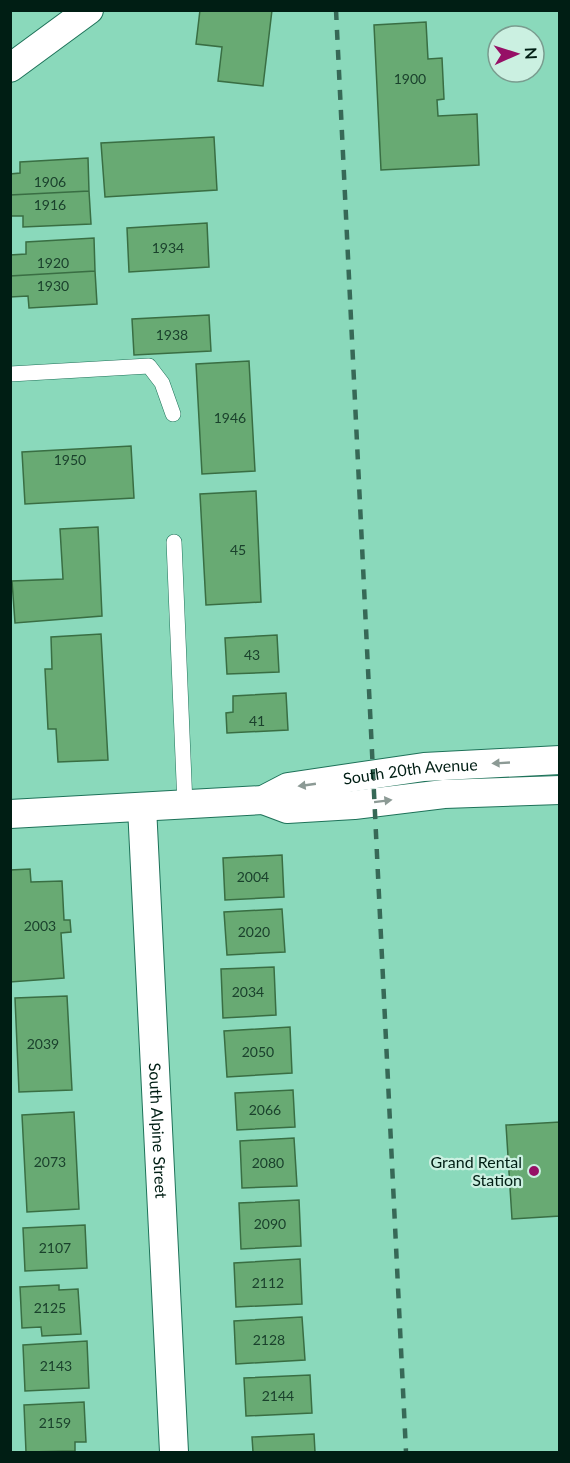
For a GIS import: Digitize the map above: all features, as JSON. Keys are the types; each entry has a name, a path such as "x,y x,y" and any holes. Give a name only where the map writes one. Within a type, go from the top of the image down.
{"street":[{"path":"10,68 89,10"},
{"name":"South 20th Avenue","path":"10,814 263,800 288,787 424,767 560,760"},
{"name":"South 20th Avenue","path":"263,800 287,809 354,805 444,794 560,790"},
{"name":"South Alpine Street","path":"142,807 174,1452"}],"lane":[{"path":"10,374 149,366 162,383 174,414"},
{"path":"174,542 185,805"}],"building":[{"path":"200,10 272,10 263,86 218,81 222,47 196,44"},
{"path":"426,22 428,59 442,58 444,99 437,100 438,116 477,114 479,165 381,170 374,25"},
{"path":"214,137 217,190 105,197 101,143"},
{"path":"88,158 89,191 10,195 10,174 20,173 20,162"},
{"path":"89,191 91,224 23,227 23,216 10,216 10,195"},
{"path":"207,223 209,267 129,272 127,228"},
{"path":"94,238 95,271 10,276 10,255 26,254 26,242"},
{"path":"95,271 97,304 29,308 28,296 10,297 10,276"},
{"path":"209,315 211,351 134,355 132,319"},
{"path":"249,361 255,471 202,474 196,364"},
{"path":"131,446 134,498 25,504 22,452"},
{"path":"256,491 261,602 206,605 200,494"},
{"path":"98,527 102,616 15,623 12,581 63,579 60,529"},
{"path":"101,634 108,760 58,762 56,729 48,729 45,669 52,669 51,637"},
{"path":"277,635 279,672 227,674 225,638"},
{"path":"286,693 288,730 227,733 226,713 233,712 233,696"},
{"path":"282,855 284,897 225,900 223,858"},
{"path":"30,869 31,882 62,881 64,920 70,920 71,932 61,933 64,978 10,982 10,870"},
{"path":"282,909 285,952 227,955 224,912"},
{"path":"274,967 276,1015 223,1018 221,969"},
{"path":"67,996 72,1090 19,1092 15,998"},
{"path":"290,1027 292,1073 227,1077 224,1031"},
{"path":"293,1090 295,1127 237,1130 235,1093"},
{"path":"74,1112 79,1209 27,1212 22,1115"},
{"name":"Grand Rental Station","path":"560,1122 560,1216 512,1219 506,1125"},
{"path":"294,1138 297,1186 242,1188 240,1141"},
{"path":"299,1200 301,1246 241,1249 239,1203"},
{"path":"85,1225 87,1268 25,1271 23,1228"},
{"path":"300,1259 302,1304 236,1307 234,1263"},
{"path":"59,1285 59,1290 78,1289 81,1334 42,1336 41,1327 22,1328 20,1287"},
{"path":"302,1317 305,1360 236,1364 234,1321"},
{"path":"87,1341 89,1388 25,1391 23,1345"},
{"path":"310,1375 312,1413 246,1416 244,1378"},
{"path":"84,1402 86,1442 75,1442 75,1451 26,1452 24,1405"},
{"path":"314,1434 315,1452 253,1452 252,1437"}],"railway":[{"path":"336,10 406,1452"}],"place":[{"name":"Grand Rental Station","path":"534,1171"}]}
